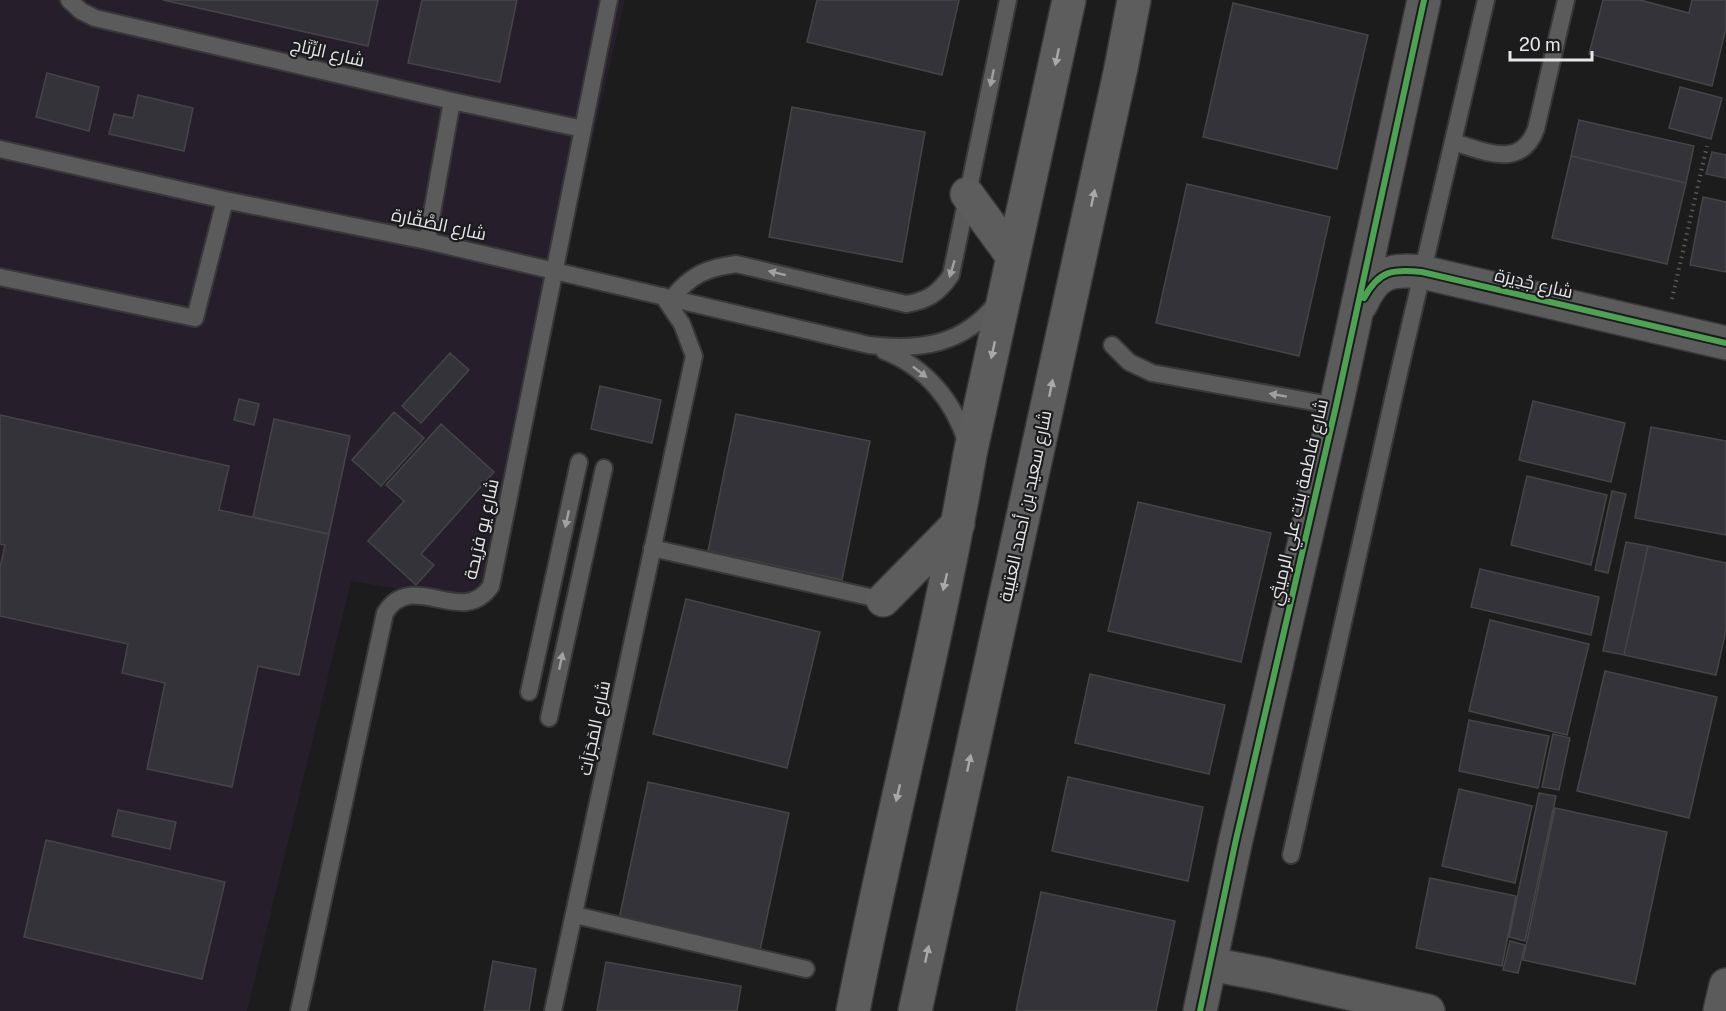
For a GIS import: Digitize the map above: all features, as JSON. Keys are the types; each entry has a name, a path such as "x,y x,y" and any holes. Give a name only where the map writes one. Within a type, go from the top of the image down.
{"main road":[{"path":"853,1011 874,902 958,525 970,454 1069,0"},
{"name":"شارع سعيد بن أحمد العتيبة","path":"915,1011 1134,0"},
{"path":"967,195 1013,257"},
{"path":"883,600 958,525"}],"street":[{"name":"شارع فاطمة بنت علي الرميثي","path":"1200,1011 1238,833 1336,406 1424,0"},
{"name":"شارع جْدِيرَة","path":"1356,314 1376,280 1388,272 1401,270 1422,272 1726,343"},
{"path":"1210,964 1428,1011"},
{"path":"1720,1011 1726,985"}],"lane":[{"name":"شارع الرِّتَاج","path":"69,0 81,12 95,18 583,129"},
{"name":"شارع يو فرَيحة","path":"299,1011 385,613 390,606 404,596 413,595 465,603 476,601 485,595 490,586 609,0"},
{"path":"668,297 699,273 717,266 736,264 906,304 920,302 933,296 951,275 1008,0"},
{"path":"1291,855 1422,272 1486,0"},
{"path":"1453,142 1501,155 1519,151 1527,146 1536,129 1566,0"},
{"path":"427,241 452,101"},
{"name":"شارع الصَّقّارة","path":"0,149 225,200 427,241 869,345 898,356 924,374 945,397 961,424 970,454"},
{"path":"0,277 195,318 225,200"},
{"name":"شارع الصَّقّارة","path":"869,345 921,347 947,340 971,328 990,311 1007,289"},
{"name":"شارع المَجَرَاَت","path":"553,1011 694,356 682,324 668,297"},
{"path":"1112,345 1129,362 1152,373 1336,406"},
{"path":"529,692 579,462"},
{"path":"549,718 604,468"},
{"path":"652,548 883,600"},
{"path":"575,915 806,969"}],"path":[{"path":"1665,329 1707,146"}],"shaded area":[{"path":"0,0 625,0 568,245 529,428 484,603 351,581 247,1011 0,1011"}],"building":[{"path":"163,0 378,0 368,46"},
{"path":"422,0 517,0 500,82 408,63"},
{"path":"817,0 959,0 942,75 807,42"},
{"path":"1603,0 1640,0 1689,13 1692,0 1726,0 1726,28 1712,86 1589,54"},
{"path":"1233,3 1368,35 1337,169 1203,137"},
{"path":"47,73 99,87 89,131 36,117"},
{"path":"1680,87 1722,98 1711,139 1669,128"},
{"path":"138,95 193,108 184,151 109,134 114,114 133,118"},
{"path":"792,107 925,132 902,262 769,237"},
{"path":"1579,120 1694,146 1686,183 1571,156"},
{"path":"1712,152 1726,155 1726,178 1706,174"},
{"path":"1571,156 1686,183 1667,264 1552,238"},
{"path":"1187,184 1330,217 1299,356 1156,323"},
{"path":"1703,197 1726,202 1726,272 1690,265"},
{"path":"450,353 469,370 421,423 402,406"},
{"path":"600,386 661,400 652,443 591,429"},
{"path":"239,399 259,404 254,425 234,420"},
{"path":"1533,401 1625,423 1611,482 1519,460"},
{"path":"394,412 424,438 381,486 352,460"},
{"path":"736,414 870,441 842,580 708,551"},
{"path":"0,415 229,466 219,510 329,534 299,675 258,666 232,787 147,769 165,683 122,673 128,644 0,616 0,568 5,545 0,544"},
{"path":"274,419 350,436 329,534 253,517"},
{"path":"441,424 494,472 421,554 434,565 416,585 368,541 404,501 386,485"},
{"path":"1651,427 1726,441 1726,535 1635,518"},
{"path":"1527,476 1607,495 1591,565 1511,545"},
{"path":"1612,491 1626,494 1608,573 1595,570"},
{"path":"1138,502 1271,533 1241,662 1108,631"},
{"path":"1626,542 1648,546 1624,655 1603,651"},
{"path":"1648,546 1726,563 1726,630 1716,675 1624,655"},
{"path":"1480,569 1599,597 1591,635 1471,607"},
{"path":"686,599 820,632 787,768 653,734"},
{"path":"1490,620 1589,644 1567,735 1469,711"},
{"path":"1605,671 1717,697 1689,818 1577,791"},
{"path":"1090,674 1225,705 1209,774 1075,743"},
{"path":"1469,720 1549,736 1538,788 1459,771"},
{"path":"1553,734 1570,738 1559,790 1542,787"},
{"path":"1068,777 1203,807 1188,881 1052,851"},
{"path":"648,782 789,813 759,955 618,924"},
{"path":"1459,789 1532,806 1515,883 1442,866"},
{"path":"1539,793 1556,796 1525,941 1509,937"},
{"path":"1555,808 1667,832 1635,984 1523,960"},
{"path":"118,810 176,822 170,849 112,836"},
{"path":"46,840 225,882 202,979 24,937"},
{"path":"1430,878 1516,896 1502,966 1416,948"},
{"path":"1041,892 1175,921 1156,1011 1016,1011"},
{"path":"1510,941 1525,945 1518,973 1503,970"},
{"path":"493,961 536,969 529,1011 484,1011"},
{"path":"606,962 741,986 737,1011 597,1011"}],"cycle path":[{"path":"1200,1011 1235,844 1336,406 1424,0"},
{"path":"1364,298 1375,282 1388,273 1422,272 1726,343"}]}
